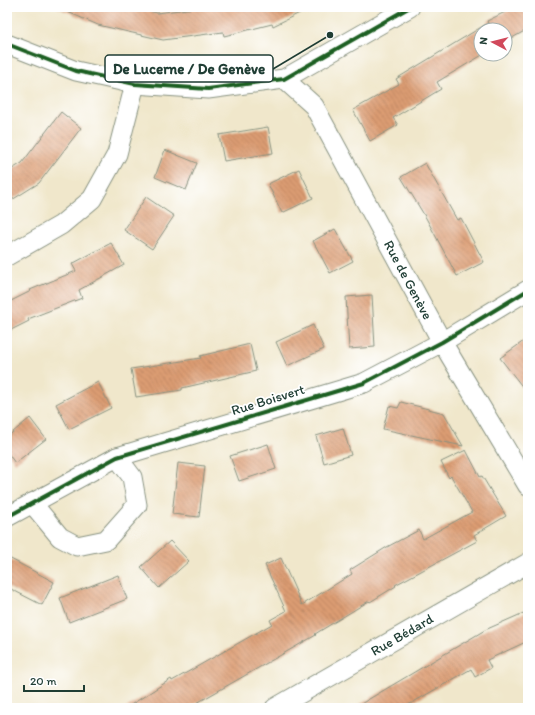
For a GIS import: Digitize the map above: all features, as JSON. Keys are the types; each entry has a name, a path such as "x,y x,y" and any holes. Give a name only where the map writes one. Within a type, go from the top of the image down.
{"street":[{"path":"7,44 76,71 135,84 208,89 284,79 410,7"},
{"name":"Rue de Genève","path":"284,79 314,106 442,342 528,486"},
{"path":"7,256 61,225 92,199 117,154 135,84"},
{"name":"Rue Boisvert","path":"7,517 117,457 364,383 442,342 528,290"},
{"path":"32,503 60,537 77,546 106,540 137,505 132,478 117,457"},
{"name":"Rue Bédard","path":"275,708 528,563"}],"building":[{"path":"56,7 133,7 157,13 202,7 312,7 273,26 272,24 224,36 223,32 163,40 98,25"},
{"path":"515,7 522,7 528,20 528,29 513,37 513,22 487,21"},
{"path":"473,32 473,61 437,82 441,89 393,118 398,125 370,141 353,110 399,84 396,79"},
{"path":"61,112 81,128 39,183 7,203 7,172 22,163"},
{"path":"268,127 273,153 224,161 219,135"},
{"path":"165,150 197,163 186,190 155,177"},
{"path":"425,163 457,220 461,218 484,262 457,276 426,218 401,177"},
{"path":"299,169 313,198 282,213 268,184"},
{"path":"146,197 174,216 152,249 124,230"},
{"path":"335,229 353,261 330,273 313,241"},
{"path":"111,243 124,265 79,290 82,298 28,319 29,321 7,332 7,303 31,291 30,290 76,271 72,264"},
{"path":"372,295 375,347 349,349 346,297"},
{"path":"313,325 324,349 287,366 276,342"},
{"path":"528,338 528,394 500,358"},
{"path":"250,344 256,371 182,388 182,390 136,397 131,369 201,358 200,356"},
{"path":"98,382 111,408 69,429 56,404"},
{"path":"401,402 444,413 463,446 383,429 389,406 398,408"},
{"path":"30,418 46,439 15,463 7,452 7,437"},
{"path":"343,428 351,455 324,463 316,436"},
{"path":"268,444 276,469 239,481 230,456"},
{"path":"466,450 480,477 482,476 506,516 474,535 477,541 395,585 396,586 370,602 369,601 315,634 316,635 188,708 126,708 171,679 172,681 272,624 270,620 286,611 265,565 281,558 302,605 352,574 350,570 387,547 419,530 423,539 472,512 451,476 449,478 441,462"},
{"path":"178,463 205,466 199,517 172,514"},
{"path":"170,541 189,561 159,588 141,567"},
{"path":"7,557 54,582 42,605 7,587"},
{"path":"118,575 127,599 69,622 60,598"},
{"path":"528,611 528,641 487,660 491,668 475,677 471,669 403,708 354,708 485,630"}],"cycle path":[{"path":"7,44 76,71 135,84 208,89 284,79 410,7"},
{"path":"7,517 117,457 364,383 442,342 528,290"}],"place":[{"name":"De Lucerne / De Genève","path":"330,35"}]}
